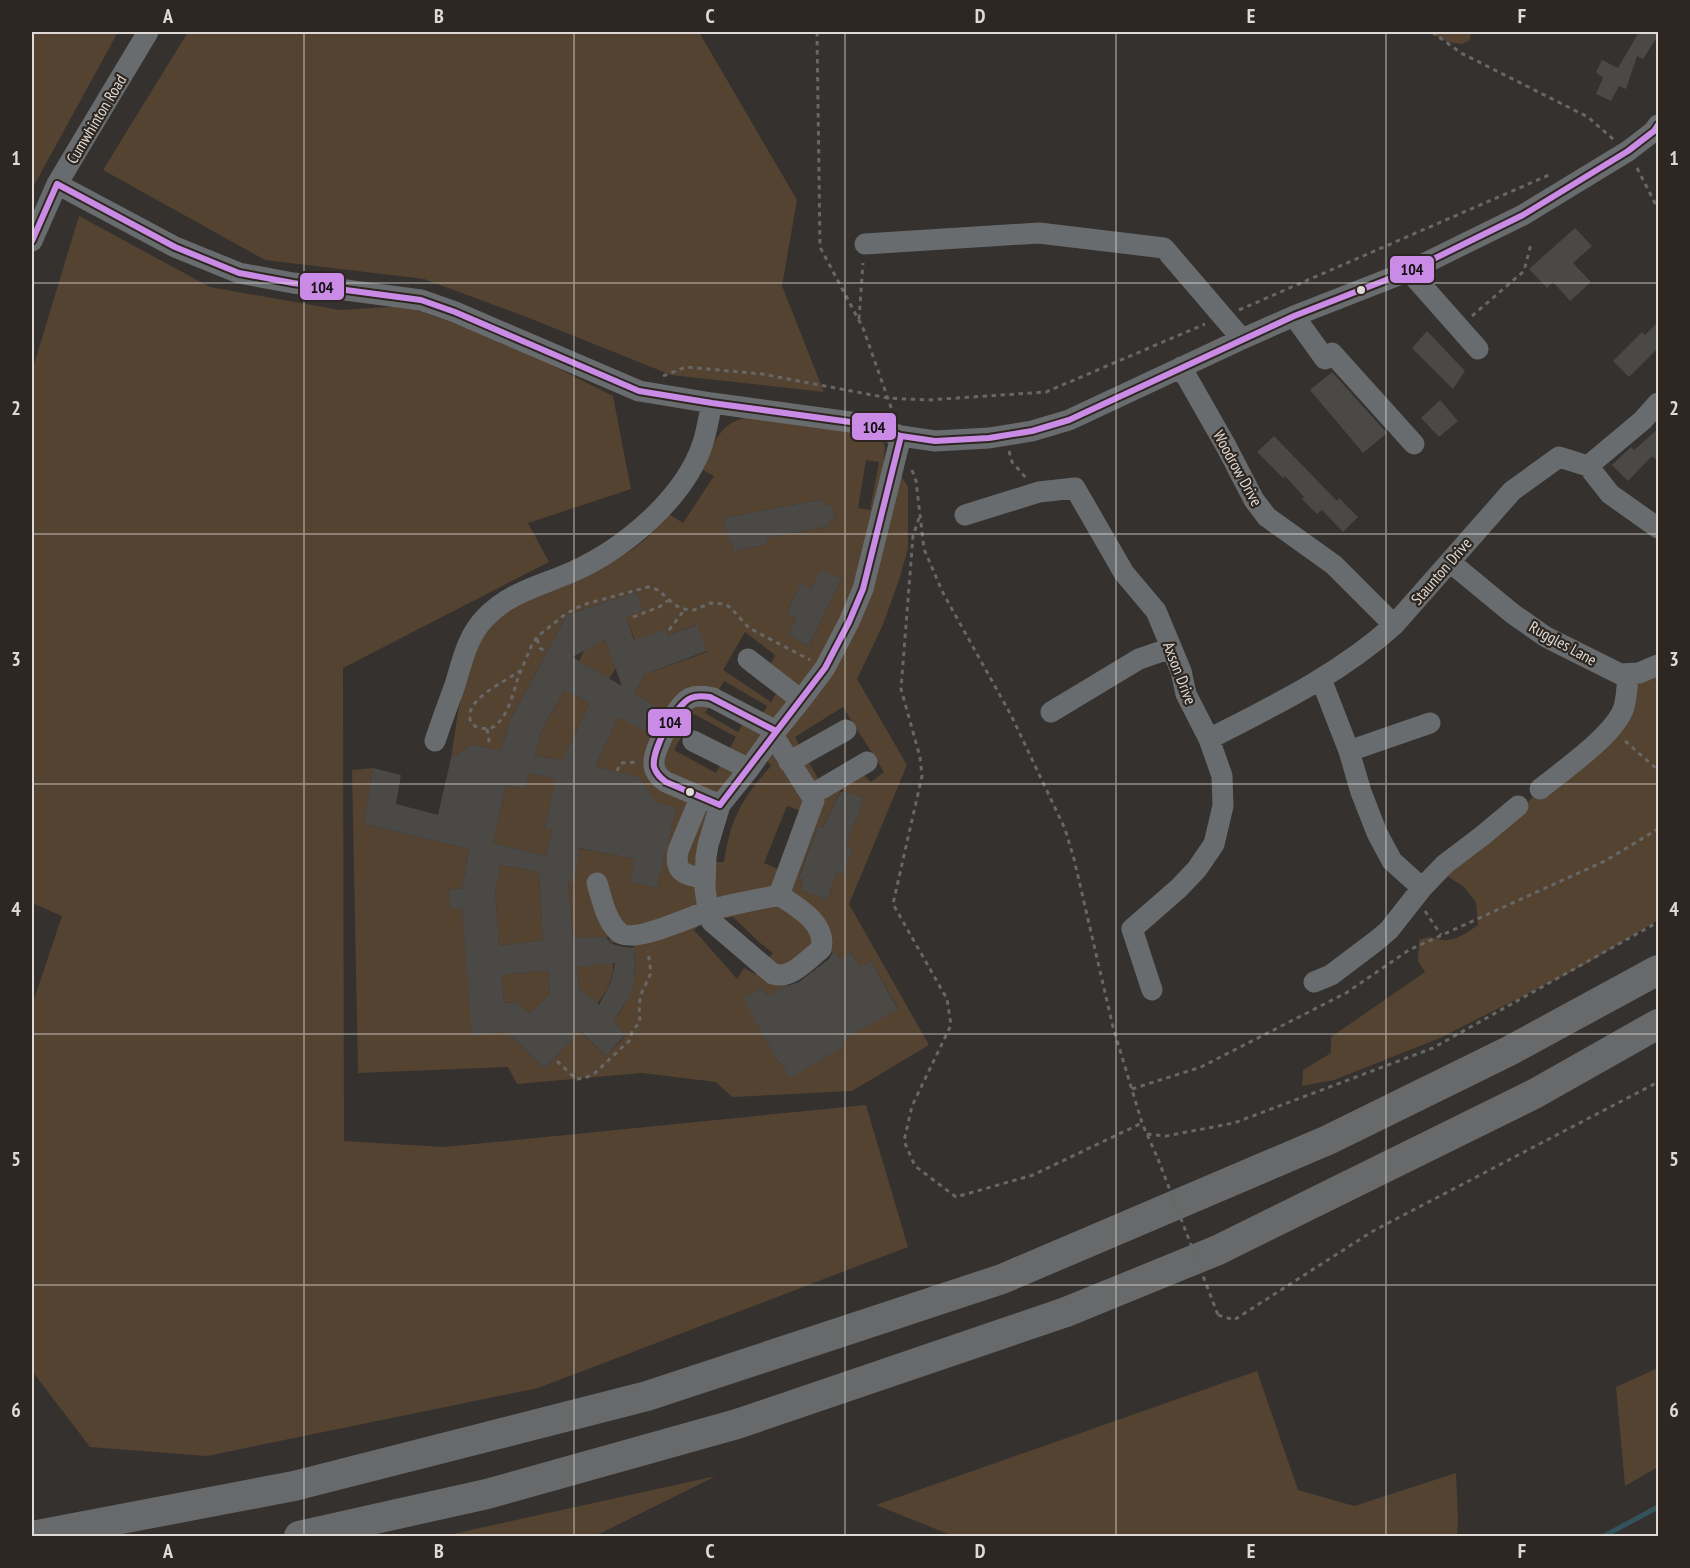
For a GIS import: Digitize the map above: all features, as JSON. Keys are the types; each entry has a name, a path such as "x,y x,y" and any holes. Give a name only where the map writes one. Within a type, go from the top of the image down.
{"highway":[{"path":"32,1536 294,1486 647,1396 1002,1279 1328,1140 1509,1051 1659,970"},
{"path":"299,1536 487,1494 737,1424 1066,1312 1218,1250 1536,1093 1659,1024"}],"street":[{"name":"Cumwhinton Road","path":"32,242 57,184 148,32"},
{"path":"57,184 176,247 238,273 293,283 421,300 639,391 865,424 901,436 935,441 989,438 1032,431 1069,420 1181,366 1294,316 1409,271 1522,215 1628,152 1659,125"},
{"path":"865,244 1039,233 1164,248 1242,339"},
{"path":"1409,271 1478,349"},
{"path":"1294,316 1325,359 1332,353 1414,444"},
{"name":"Woodrow Drive","path":"1181,366 1254,500 1268,517 1334,565 1394,625"},
{"path":"435,741 468,644 482,621 510,597 595,561 627,540 656,514 691,469 703,443 712,403"},
{"path":"1659,403 1643,420 1588,466 1610,494 1659,528"},
{"path":"597,883 606,912 618,931 626,935 651,932 708,911 779,895 810,918 818,928 822,949 783,976 773,974 712,922 709,916 708,911 705,888 708,845 720,805 825,668 849,622 863,590 901,436"},
{"name":"Staunton Drive","path":"1209,739 1321,679 1375,642 1394,625 1512,491 1559,457 1588,466"},
{"name":"Axson Drive","path":"965,516 1040,492 1075,488 1124,573 1156,611 1181,670 1186,694 1209,739 1222,776 1223,806 1214,844 1197,869 1179,888 1132,929 1152,990"},
{"name":"Ruggles Lane","path":"1450,562 1513,614 1546,637 1620,674 1628,674"},
{"path":"1051,712 1139,659 1172,648"},
{"path":"748,659 801,700"},
{"path":"1540,789 1596,743 1616,722 1624,707 1628,674 1639,673 1659,665"},
{"path":"1321,679 1349,751 1361,792 1382,842 1392,861 1418,893"},
{"path":"720,805 700,798 659,777 654,762 666,730 682,704 697,696 713,698 775,733 789,762 814,800 779,895"},
{"path":"1349,751 1430,723"},
{"path":"789,762 846,730"},
{"path":"693,741 749,769"},
{"path":"811,795 867,762"},
{"path":"700,798 676,860 677,866 686,874 705,879"},
{"path":"1314,982 1331,975 1389,930 1418,893 1445,864 1518,806"}],"path":[{"path":"817,32 820,247 859,321 901,436"},
{"path":"1432,32 1461,53 1588,117 1628,152 1659,209"},
{"path":"631,388 686,367 762,374 888,398 928,400 1046,393 1556,173"},
{"path":"859,321 865,244"},
{"path":"1459,327 1524,271 1531,244"},
{"path":"1005,435 1012,462 1040,492"},
{"path":"912,470 916,481 924,549 943,593 1011,715 1065,829 1113,1027 1131,1089 1146,1134 1158,1159 1218,1315 1234,1320 1373,1231 1659,1082"},
{"path":"920,516 913,536 901,689 920,757 922,776 893,904 947,999 951,1025 912,1106 904,1141 915,1166 956,1197 1033,1175 1142,1123"},
{"path":"521,670 485,693 470,712 471,723 487,729 497,724 511,699 532,644 563,616 589,603 648,587 658,590 675,605 685,609 694,610 711,603 725,604 749,628 825,668"},
{"path":"633,617 660,607 669,600"},
{"path":"669,630 685,609"},
{"path":"537,638 540,648 546,652"},
{"path":"1611,728 1659,770"},
{"path":"487,729 490,746"},
{"path":"617,771 619,766 625,762 654,762"},
{"path":"1131,1089 1201,1067 1346,993 1409,950 1605,861 1659,829"},
{"path":"1418,893 1441,934"},
{"path":"1146,1134 1166,1136 1234,1123 1432,1048 1659,922"},
{"path":"557,1061 576,1079 585,1078 595,1073 630,1040 632,1031 640,1022 639,1004 651,973 643,933"}],"shaded area":[{"path":"32,32 118,32 32,189"},
{"path":"188,32 699,32 797,200 782,286 824,392 671,375 424,279 265,260 103,170"},
{"path":"1428,32 1471,32 1470,40 1462,44 1448,42"},
{"path":"79,216 210,287 340,310 405,306 504,341 613,396 631,489 528,523 549,562 343,668 344,1141 444,1147 866,1105 908,1247 538,1388 207,1456 90,1447 32,1371 32,1005 62,916 32,903 32,371"},
{"path":"754,416 875,434 884,445 884,460 899,472 908,487 908,549 882,627 857,679 907,765 849,904 929,1045 852,1091 732,1097 716,1082 642,1073 517,1084 508,1067 358,1073 352,770 373,768 364,824 469,849 462,888 448,890 451,909 462,908 473,1035 506,1031 544,1069 564,1048 558,1011 606,1056 625,1036 613,1022 626,1002 633,983 635,963 632,940 610,943 609,937 573,938 568,881 574,881 577,848 635,859 631,882 657,888 675,807 648,802 652,796 637,777 595,767 618,717 654,735 664,711 634,694 645,674 707,652 696,625 668,635 665,629 637,646 626,617 642,609 636,592 567,615 510,721 501,751 472,745 451,758 457,718 465,676 483,631 505,608 609,564 633,549 647,538 669,514 683,523 714,476 703,470 716,441 725,428 742,419","holes":["866,460 879,462 870,510 858,508","823,499 825,506 832,505 835,518 829,521 830,526 767,538 768,544 734,551 732,542 729,542 724,518","821,570 841,579 809,646 788,634 796,617 786,612 801,584 811,589","745,632 775,655 769,668 784,680 771,702 723,670","724,681 767,706 761,717 750,712 738,732 705,713","843,707 884,772 871,782 863,774 827,795 795,737","694,714 736,737 716,773 674,750","765,758 771,766 752,788 739,810 730,833 724,862 712,862 730,802","841,790 864,798 846,845 853,848 843,874 837,872 827,900 801,890 803,880 799,877 818,826 823,828","787,806 801,811 778,869 764,863","733,917 773,953 755,974 744,968 737,979 694,930 703,922","834,951 839,959 851,952 860,967 871,961 898,1008 842,1040 845,1046 790,1077 781,1063 779,1064 744,998 762,988 770,1000 790,989 787,984 807,966"]},
{"path":"600,637 602,642 605,640 611,655 622,658 609,679 579,661 589,641"},
{"path":"1658,663 1658,920 1586,964 1440,1038 1334,1080 1302,1086 1303,1070 1331,1053 1331,1037 1425,972 1418,961 1419,940 1429,937 1442,940 1452,939 1478,925 1476,902 1464,887 1438,870 1504,825 1556,775 1637,683"},
{"path":"564,690 590,703 562,760 535,756 540,734"},
{"path":"529,773 561,780 551,802 545,828 552,830 546,856 493,843 506,785 525,789"},
{"path":"501,865 539,872 543,940 499,946 495,890"},
{"path":"613,963 609,985 597,1004 579,988 577,967"},
{"path":"548,970 550,994 529,1014 518,1002 504,1003 502,975"},
{"path":"1658,1368 1658,1467 1625,1486 1616,1387"},
{"path":"1257,1371 1298,1490 1354,1506 1456,1473 1457,1536 953,1536 876,1505"},
{"path":"716,1476 595,1536 442,1536 448,1535"}],"building":[{"path":"1639,32 1659,32 1659,34 1643,59 1637,56 1626,89 1619,86 1611,101 1596,94 1603,78 1596,72 1602,60 1618,68"},
{"path":"1575,228 1592,246 1573,263 1591,282 1570,301 1553,282 1547,288 1529,269"},
{"path":"1659,321 1659,347 1629,377 1613,361 1642,332 1645,335"},
{"path":"1427,331 1465,371 1453,389 1412,348"},
{"path":"1332,372 1387,433 1363,453 1310,390"},
{"path":"1440,400 1458,421 1439,437 1421,418"},
{"path":"1659,428 1659,462 1652,456 1628,481 1612,465 1631,447 1634,450"},
{"path":"1274,436 1337,501 1339,498 1358,517 1343,532 1322,510 1317,514 1302,499 1304,497 1285,476 1283,478 1257,452"},
{"path":"823,499 825,506 832,505 835,518 829,521 830,526 767,538 768,544 734,551 732,542 729,543 724,518"},
{"path":"821,569 841,579 809,646 788,634 796,618 786,613 801,583 811,589"},
{"path":"636,592 643,610 626,617 634,640 665,629 668,635 697,625 707,651 645,674 634,694 663,710 650,734 618,717 595,767 639,777 657,803 676,807 657,888 630,882 635,859 579,848 574,882 568,881 573,938 606,937 610,943 634,948 634,982 629,997 613,1022 625,1035 606,1056 580,1031 544,1069 506,1031 472,1036 462,908 451,910 448,890 462,888 469,849 364,824 373,768 401,775 396,804 438,815 451,758 472,745 501,751 510,721 567,615","holes":["605,640 622,686 572,657","564,690 590,703 562,760 535,756 540,734","529,773 556,779 545,828 552,830 546,856 493,843 506,785 525,789","501,865 539,872 543,940 499,946 495,890","615,963 611,982 599,1005 579,988 577,967","548,970 550,994 529,1014 518,1002 504,1003 502,975"]},
{"path":"844,791 864,798 846,845 853,848 843,875 837,872 827,900 801,890 803,880 799,878 818,826 823,828 840,793"},
{"path":"834,950 839,959 851,952 860,967 871,961 898,1009 842,1040 845,1046 790,1078 781,1063 779,1064 743,998 762,988 767,996 799,982 829,959"}],"waterway":[{"path":"1604,1536 1658,1507"}],"transit line":[{"name":"104","path":"57,184 175,247 239,273 293,283 421,300 455,312 639,391 865,424 901,436 935,441 989,438 1032,431 1069,420 1294,316 1409,271 1523,215 1628,151 1654,131 1658,125"},
{"name":"104","path":"32,241 57,184"},
{"name":"104","path":"720,805 825,668 849,622 863,589 901,436"},
{"name":"104","path":"720,805 666,782 654,767 660,740 678,709 693,697 710,697 776,731"}]}
